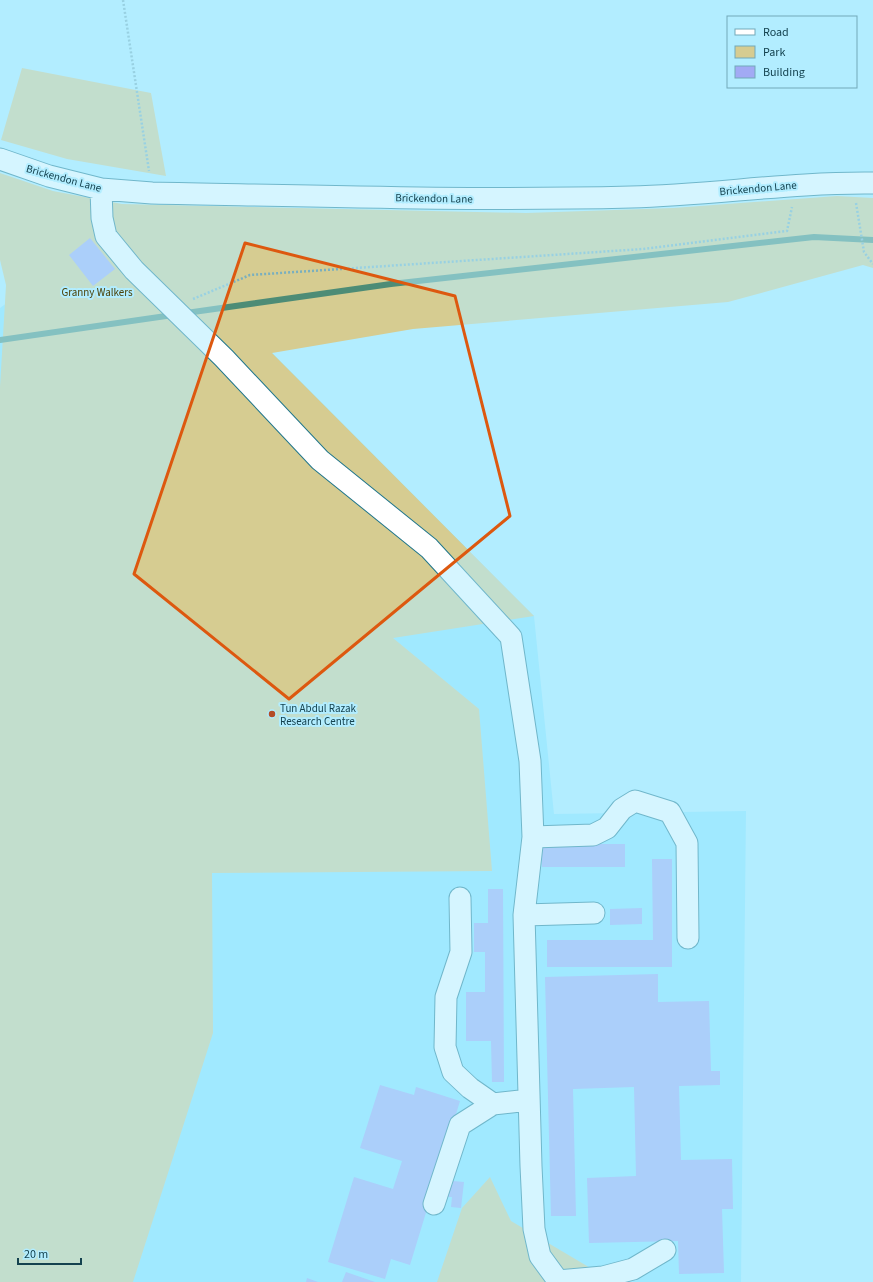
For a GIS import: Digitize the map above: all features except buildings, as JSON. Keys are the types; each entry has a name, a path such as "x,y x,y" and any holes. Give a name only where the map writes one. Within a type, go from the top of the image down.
{"street":[{"name":"Brickendon Lane","path":"0,159 49,176 101,189 152,193 533,199 668,196 796,185 873,183"},
{"path":"101,189 102,218 106,236 134,270 224,358 320,460 429,548 511,637 530,761 533,837 524,915 534,1229 540,1256 558,1282 603,1277 633,1269 665,1250"},
{"path":"533,837 593,835 607,828 622,809 635,801 670,812 687,842 688,938"},
{"path":"460,898 461,952 446,997 445,1048 453,1072 470,1088 494,1104"},
{"path":"524,915 594,913"},
{"path":"434,1204 460,1125 494,1104 529,1100"}],"path":[{"path":"123,0 152,193"},
{"path":"853,183 864,252 873,264"},
{"path":"172,307 250,275 643,249 787,231 796,185"}],"highlighted area":[{"path":"245,243 455,296 510,516 289,699 134,574"}],"shaded area":[{"name":"Tun Abdul Razak Research Centre","path":"139,206 272,353 534,616 554,814 746,811 741,1282 0,1282 0,308"}],"green space":[{"path":"22,68 151,93 166,176 67,159 1,140"},
{"name":"Granny Walkers","path":"0,173 53,191 122,204 526,213 673,208 837,196 873,198 873,268 863,265 728,302 413,329 272,353 534,616 393,638 479,709 492,871 212,873 213,1033 133,1282 0,1282 0,387 6,285 0,260"},
{"path":"490,1177 511,1221 614,1282 437,1282 462,1208"}],"waterway":[{"path":"186,313 391,284 814,237 873,240"},
{"path":"0,340 173,315"}],"place":[{"name":"Tun Abdul Razak Research Centre","path":"272,714"}]}
